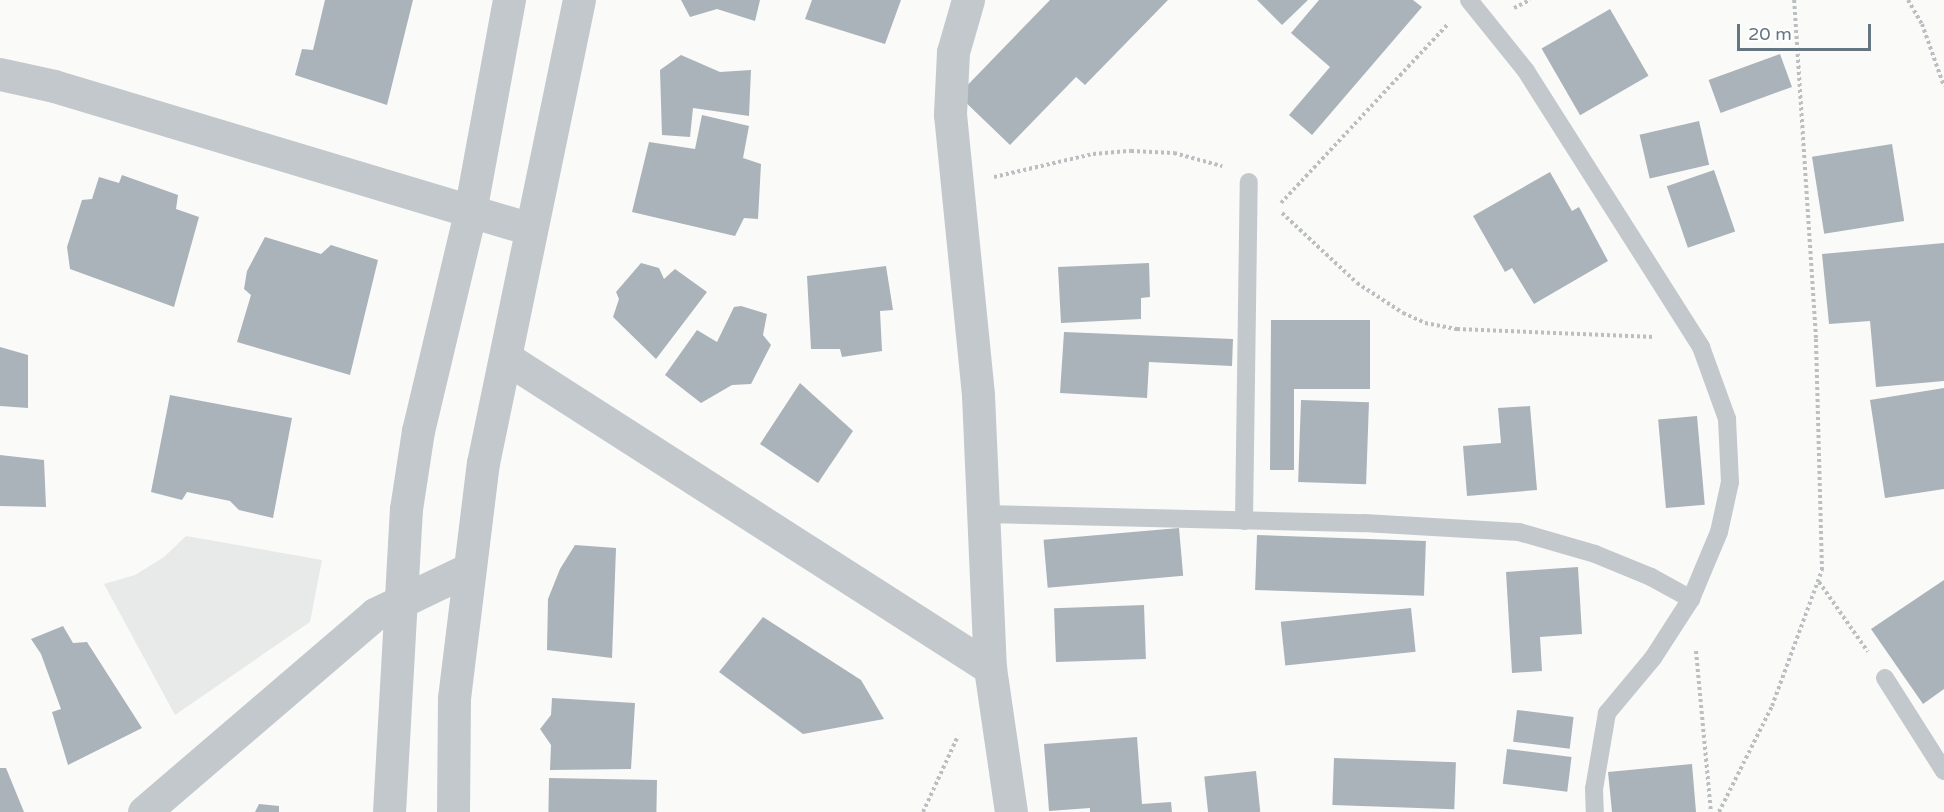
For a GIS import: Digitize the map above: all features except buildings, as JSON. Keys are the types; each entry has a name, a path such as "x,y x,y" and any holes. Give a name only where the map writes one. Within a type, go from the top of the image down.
{"street":[{"path":"389,812 406,509 418,431 470,212 509,0"},
{"path":"453,812 454,698 467,570 483,464 579,0"},
{"path":"968,0 953,51 950,114 985,514 990,668 1011,812"},
{"path":"0,74 54,86 530,229"},
{"path":"506,358 990,668"},
{"path":"144,812 349,634 401,599 467,570"}],"lane":[{"path":"1469,0 1526,71 1695,338 1717,385 1727,419 1730,482 1719,532 1691,599 1653,658 1607,712 1594,789 1595,812"},
{"path":"1244,521 1249,182"},
{"path":"985,514 1519,532 1595,554 1691,599"},
{"path":"1885,678 1944,771"}],"path":[{"path":"1469,0 1277,208 1357,282 1402,313 1425,323 1457,329 1695,338"},
{"path":"1719,812 1772,706 1822,570 1816,338 1794,0"},
{"path":"1908,0 1922,24 1944,86"},
{"path":"958,185 1093,154 1131,151 1200,158 1249,182"},
{"path":"1818,582 1885,678"},
{"path":"1691,599 1711,812"},
{"path":"923,812 961,730"}],"shaded area":[{"path":"186,536 322,560 310,622 175,715 104,584 135,575 164,557"}]}
